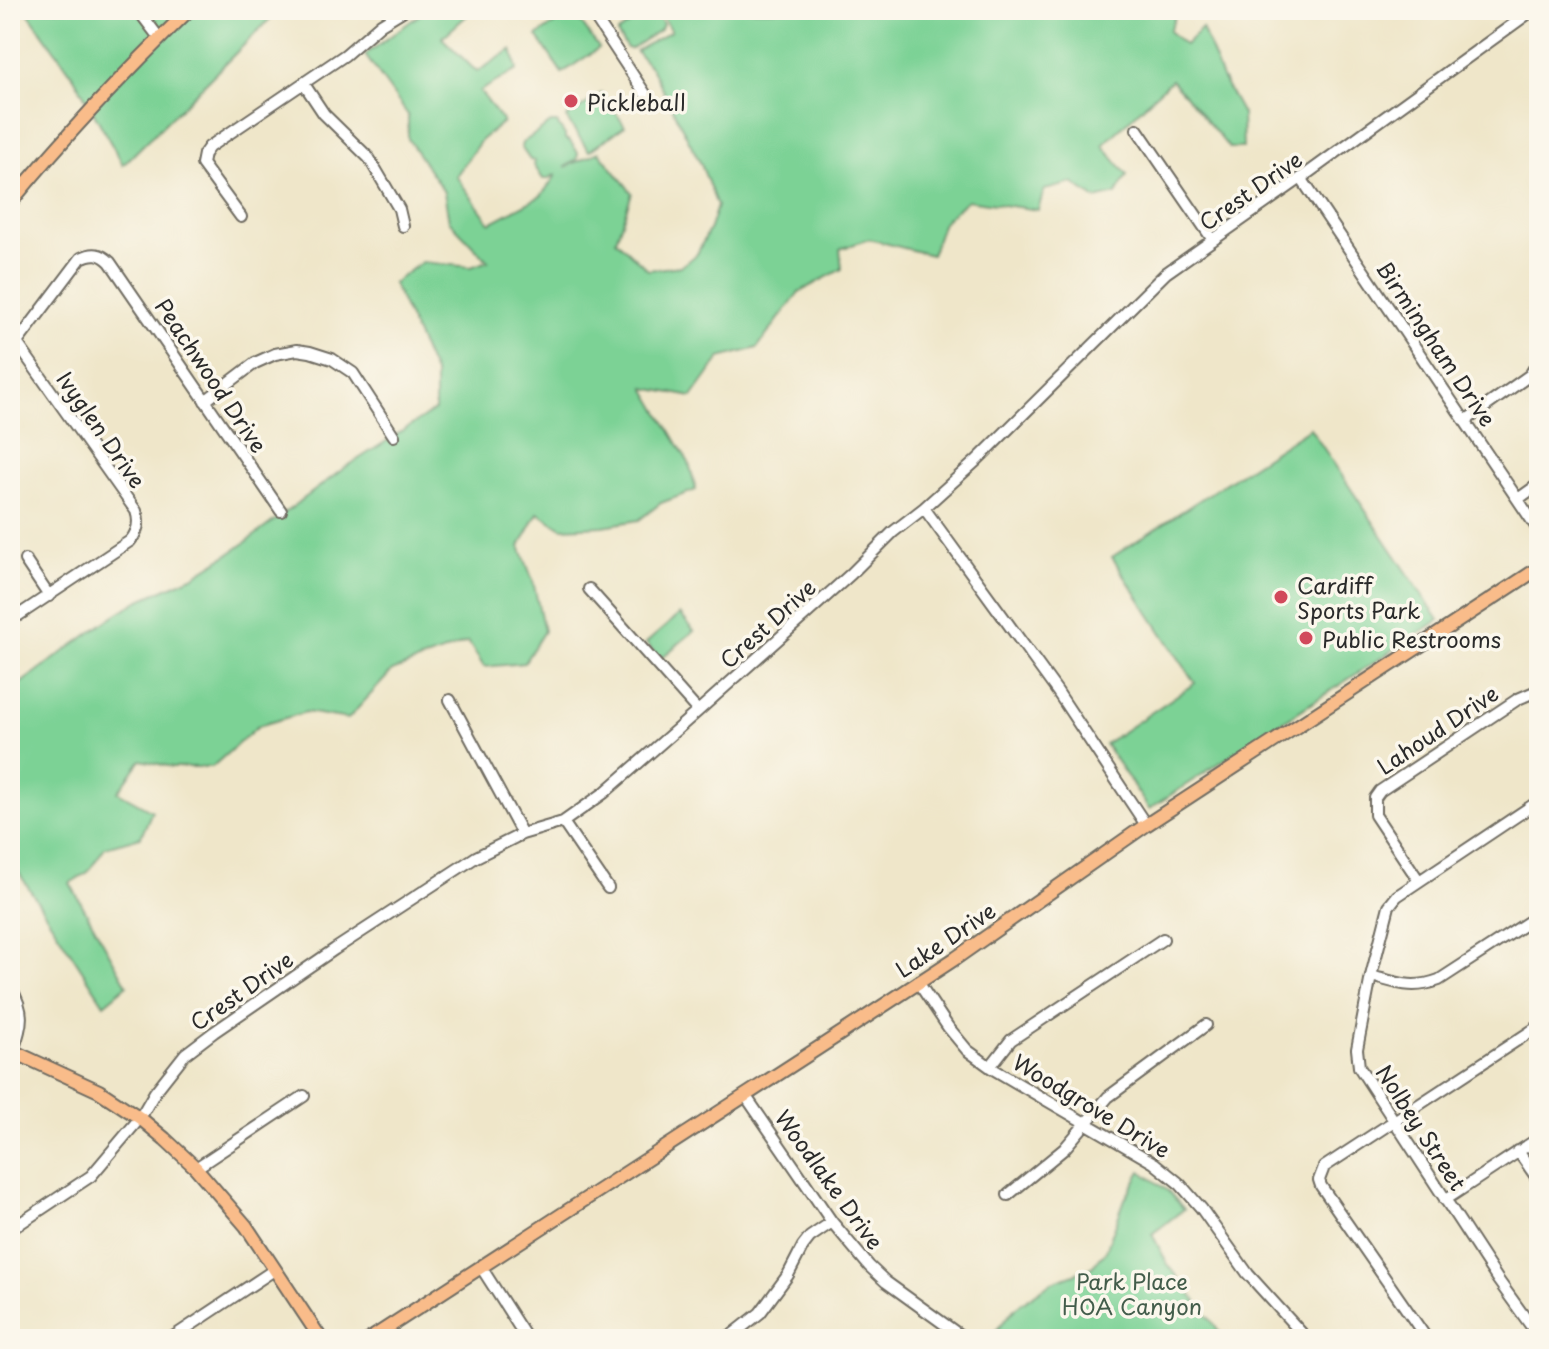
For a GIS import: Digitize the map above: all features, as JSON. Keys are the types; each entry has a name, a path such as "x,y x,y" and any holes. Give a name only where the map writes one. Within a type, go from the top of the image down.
{"main road":[{"path":"10,203 105,94 189,10"},
{"name":"Lake Drive","path":"370,1339 956,958 1146,825 1539,568"},
{"path":"11,1050 99,1091 165,1139 196,1168 246,1226 321,1339"}],"street":[{"path":"138,10 160,39"},
{"path":"241,217 202,164 209,147 304,84 381,24 404,10"},
{"path":"590,10 646,95"},
{"name":"Crest Drive","path":"10,1230 91,1176 140,1118 171,1070 194,1047 335,949 476,857 522,834 563,822 604,793 976,461 1166,273 1533,10"},
{"path":"304,84 324,114 369,158 399,209 403,226"},
{"path":"1137,129 1213,240"},
{"name":"Birmingham Drive","path":"1301,178 1539,531"},
{"name":"Peachwood Drive","path":"13,347 81,258 89,254 104,256 281,511"},
{"name":"Ivyglen Drive","path":"13,347 136,511 139,520 130,541 49,596"},
{"path":"205,401 265,358 297,350 310,352 332,359 353,373 394,436"},
{"path":"1465,421 1530,375 1539,355"},
{"path":"1518,499 1539,484"},
{"path":"924,508 1057,691 1146,825"},
{"path":"10,621 49,596 25,560"},
{"path":"589,589 698,711"},
{"name":"Lahoud Drive","path":"1419,881 1375,815 1375,798 1380,791 1518,699 1539,690"},
{"path":"450,700 522,834"},
{"name":"Nolbey Street","path":"1539,801 1397,896 1389,906 1357,1049 1359,1067 1498,1280 1539,1337"},
{"path":"563,822 608,888"},
{"path":"1371,976 1413,986 1426,985 1439,980 1539,915"},
{"path":"990,1067 1011,1040 1163,939"},
{"name":"Woodgrove Drive","path":"918,982 967,1050 990,1067 1154,1163 1180,1184 1248,1274 1307,1339"},
{"path":"10,986 18,999 22,1019 11,1050"},
{"path":"1008,1195 1064,1149 1108,1097 1206,1025"},
{"path":"1427,1339 1319,1180 1324,1167 1539,1026"},
{"name":"Woodlake Drive","path":"745,1095 832,1222 869,1266 965,1339"},
{"path":"196,1168 304,1096"},
{"path":"1445,1200 1539,1138"},
{"path":"1518,1151 1539,1181"},
{"path":"727,1339 760,1313 788,1275 810,1237 832,1222"},
{"path":"481,1267 527,1339"},
{"path":"170,1339 274,1270"},
{"path":"939,1339 948,1327"}],"green space":[{"path":"26,10 279,10 123,165 74,77"},
{"path":"426,10 473,10 442,38 477,72 512,49 517,70 480,91 503,122 481,140 456,176 490,223 541,196 557,174 543,179 534,165 535,161 530,160 521,147 522,143 551,123 557,123 565,139 578,153 577,159 565,167 599,152 632,193 616,240 648,270 681,266 697,254 717,206 701,164 674,112 651,68 636,51 671,31 658,10 1178,10 1169,31 1185,45 1202,28 1222,78 1242,114 1243,148 1229,148 1171,80 1103,145 1127,175 1116,194 1096,199 1073,183 1044,190 1038,210 967,200 943,222 931,255 869,239 840,249 842,269 799,292 757,348 720,358 692,397 645,388 689,463 696,490 661,503 639,520 603,526 562,528 538,513 520,546 533,581 544,631 524,663 484,667 468,642 392,671 348,719 306,712 258,726 212,767 172,767 141,760 118,792 152,811 141,837 105,847 88,872 70,883 127,985 104,1004 10,859 10,691 112,617 138,601 192,577 238,548 343,469 435,410 435,375 393,283 422,262 471,267 488,261 449,221 444,192 408,139 408,115 365,55"},
{"path":"573,11 599,48 562,73 537,36"},
{"path":"650,11 655,12 663,24 661,29 631,49 627,48 618,32"},
{"path":"602,93 625,126 589,151 566,118"},
{"name":"Cardiff Sports Park","path":"1310,428 1439,620 1149,809 1105,744 1195,683 1112,557"},
{"path":"680,614 694,631 660,659 646,643"},
{"name":"Park Place HOA Canyon","path":"1141,1171 1169,1192 1184,1209 1152,1234 1167,1263 1225,1339 989,1339 1016,1307 1052,1282 1091,1268 1105,1253 1125,1199"}],"place":[{"name":"Pickleball","path":"571,101"},
{"name":"Cardiff Sports Park","path":"1281,597"},
{"name":"Public Restrooms","path":"1306,638"}]}
